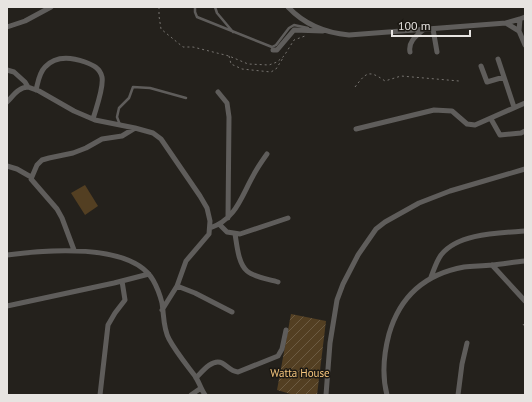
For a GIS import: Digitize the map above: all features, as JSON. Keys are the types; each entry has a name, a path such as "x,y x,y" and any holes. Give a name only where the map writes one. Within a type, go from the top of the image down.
{"street":[{"path":"7,27 25,21 51,7"},
{"path":"288,7 295,15 304,21 324,30"},
{"path":"273,50 277,50 294,30 324,30 349,35 506,23 523,18"},
{"path":"519,31 523,18"},
{"path":"506,23 519,31 525,45"},
{"path":"433,29 437,52"},
{"path":"410,52 409,47 411,43 417,35 424,30"},
{"path":"36,90 42,70 56,60 75,58 93,65 100,72 102,81 93,119"},
{"path":"498,59 514,107"},
{"path":"481,66 487,82 504,77"},
{"path":"7,70 17,75 28,87"},
{"path":"7,102 24,87 28,87 74,111 93,119 108,124 120,125 153,133 162,139 207,208 210,228 209,234 205,240 186,261 177,286 162,310"},
{"path":"218,92 227,103 229,117 228,218"},
{"path":"356,129 442,109 452,111 467,124 474,125 491,119 525,103"},
{"path":"491,119 500,135 521,133 525,131"},
{"path":"31,177 37,164 46,158 73,153 102,139 122,136 135,128"},
{"path":"210,228 220,225 228,218 241,201 253,176 267,154"},
{"path":"7,166 17,169 31,177 57,209 74,250"},
{"path":"326,395 330,343 337,300 343,284 358,255 376,229 385,222 419,203 450,191 525,169"},
{"path":"220,225 227,232 235,234 245,233 288,218"},
{"path":"431,278 436,263 442,254 457,242 479,236 525,231"},
{"path":"235,234 240,257 247,271 278,282"},
{"path":"7,255 74,250 117,256 143,269 149,274 158,291 168,338 196,378 205,395"},
{"path":"386,395 384,363 388,339 395,317 408,296 418,285 431,278 464,267 525,261"},
{"path":"492,265 525,301"},
{"path":"7,306 149,274"},
{"path":"100,395 108,325 114,313 125,300 122,281"},
{"path":"177,286 195,293 232,312"},
{"path":"196,378 208,366 216,362 221,362 232,371 238,372 278,356 282,350 286,330"},
{"path":"458,395 462,364 467,343"},
{"path":"191,395 201,388"}],"lane":[{"path":"195,7 197,17 272,47 276,46 289,28 294,25 324,30"},
{"path":"215,7 218,13 234,32"},
{"path":"120,125 117,117 119,108 129,98 133,88 150,88 186,98"}],"path":[{"path":"159,7 159,16 162,29 183,46 229,56 248,64 269,65 277,62 284,56"},
{"path":"229,56 230,64 242,69 271,72 276,69 294,40 302,36 310,36"},
{"path":"355,87 364,75 370,74 377,75 385,81 401,76 459,81"}],"green space":[{"path":"85,185 98,206 85,215 71,193"},
{"name":"Watta House","path":"291,314 326,321 317,395 294,395 277,390"}]}
